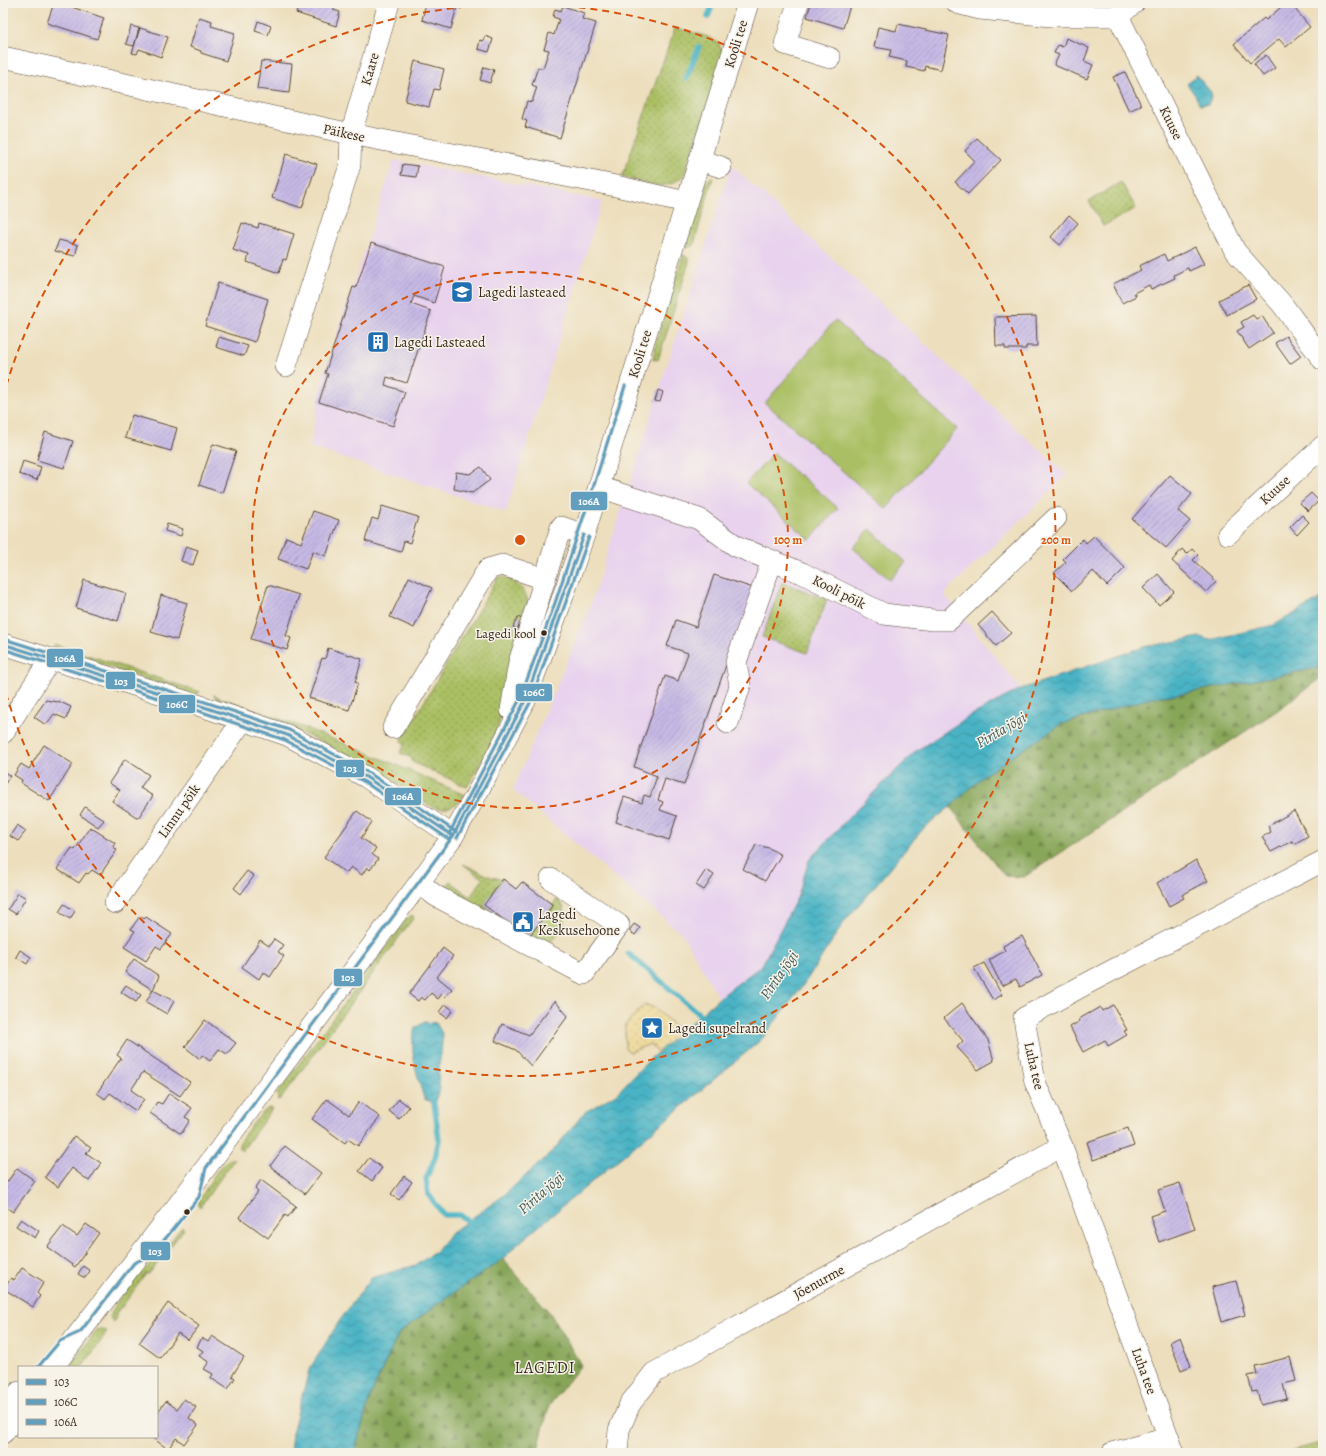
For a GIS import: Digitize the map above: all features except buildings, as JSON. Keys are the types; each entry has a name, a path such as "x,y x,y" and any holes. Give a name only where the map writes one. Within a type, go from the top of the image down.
{"street":[{"name":"Kaare","path":"286,366 350,165 351,134 389,3"},
{"name":"Kooli tee","path":"54,1366 206,1168 453,836 507,737 525,701 560,605 600,487 748,3"},
{"path":"798,3 785,44 830,58"},
{"name":"Kuuse","path":"957,3 980,9 1051,16 1126,9 1235,251 1282,304 1323,360"},
{"name":"Päikese","path":"3,57 351,134 616,186 686,202"},
{"path":"700,160 721,167"},
{"name":"Kuuse","path":"1228,534 1323,446"},
{"name":"Kooli põik","path":"600,487 700,519 736,546 802,573 884,614 933,620 949,620 1056,518"},
{"path":"507,737 519,662 561,527 584,535"},
{"path":"728,722 740,686 736,662 772,561"},
{"path":"393,728 488,569 502,565 545,579"},
{"path":"3,644 287,735 366,777 453,836"},
{"path":"3,733 50,660"},
{"name":"Linnu põik","path":"115,903 243,720"},
{"name":"Luha tee","path":"1172,1446 1062,1146 1035,1082 1024,1018 1084,985 1323,861"},
{"path":"419,883 436,896 584,974 619,925 551,879"},
{"name":"Jõenurme","path":"617,1453 619,1430 630,1404 654,1373 1062,1146"},
{"path":"39,1366 60,1341 80,1332"},
{"path":"3,1433 17,1414 15,1398 18,1394"},
{"path":"1112,1453 1172,1446"}],"shaded area":[{"name":"Lagedi lasteaed","path":"394,160 602,201 506,512 310,447 321,384"},
{"name":"Lagedi kool","path":"731,165 1067,475 944,594 1021,689 968,717 916,751 856,810 809,860 798,896 762,965 719,998 683,935 513,790 591,604"}],"green space":[{"path":"675,28 714,40 720,45 724,55 685,173 671,184 648,184 622,177"},
{"path":"713,177 694,244 693,246 685,248 707,182"},
{"path":"1121,182 1136,208 1103,226 1089,201"},
{"path":"683,255 689,258 689,262 658,360 653,359 656,342"},
{"path":"835,320 957,429 886,509 765,403"},
{"path":"774,453 838,508 810,540 746,483"},
{"path":"870,529 906,562 890,580 853,548"},
{"path":"498,577 508,578 521,587 528,601 522,619 518,617 513,627 517,629 515,635 520,640 497,730 491,745 467,787 412,762 412,758 400,753 405,744 401,741"},
{"path":"782,582 827,599 807,653 762,637"},
{"path":"54,644 200,692 194,695 57,650"},
{"path":"1323,667 1323,674 1318,680 1278,710 1024,877 1005,876 950,807 984,775 1062,724 1154,697 1181,694"},
{"path":"213,695 308,729 392,763 465,795 449,808 440,809 430,806 395,782 329,745 284,726 222,703"},
{"path":"463,864 491,877 503,879 484,906 528,938 557,899 563,906 565,915 564,922 557,935 547,944 540,946 531,945 441,893 450,881 470,897 483,879"},
{"path":"411,915 414,917 280,1100 278,1099 277,1094 281,1088"},
{"path":"269,1108 272,1109 242,1151 239,1148 239,1144 242,1139 258,1118"},
{"path":"234,1159 200,1207 198,1205 199,1201 213,1177 226,1161"},
{"path":"182,1227 184,1229 149,1274 146,1274 115,1316 116,1318 113,1322 110,1317 118,1301 137,1278 163,1251"},
{"path":"503,1259 550,1313 581,1365 549,1406 537,1453 354,1453 371,1394 399,1333 439,1303"},
{"path":"98,1329 107,1331 83,1366 69,1366"},
{"path":"1323,1442 1323,1453 1284,1453"}],"sand":[{"name":"Lagedi supelrand","path":"645,1004 654,1008 682,1032 658,1053 650,1044 630,1052 625,1048 625,1025"}],"water":[{"path":"1196,75 1211,92 1212,97 1208,104 1200,105 1187,84"},
{"name":"Pirita jõgi","path":"1323,597 1323,667 1181,694 1154,697 1062,724 984,775 950,807 924,828 845,921 804,984 761,1040 519,1243 503,1259 439,1303 399,1333 371,1394 354,1453 290,1453 292,1433 309,1370 340,1320 371,1278 416,1265 435,1252 452,1232 503,1196 551,1153 585,1112 616,1094 649,1060 719,998 762,965 798,896 809,860 856,810 916,751 968,717 1021,689 1144,647 1200,637 1210,640 1274,625"},
{"path":"425,1022 436,1023 443,1035 438,1077 440,1089 434,1103 424,1099 413,1055 413,1037 415,1028"}],"waterway":[{"path":"708,17 713,3"},
{"path":"686,79 699,47"},
{"path":"628,953 705,1019"},
{"path":"434,1103 439,1140 435,1158 426,1179 428,1194 444,1215 460,1215 468,1221 471,1228"}],"transit line":[{"name":"106A","path":"449,834 520,699 555,603 625,386"},
{"name":"103","path":"39,1366 60,1341 80,1332 134,1263 153,1254 199,1197 206,1168 453,836 525,701 584,535"},
{"name":"106C","path":"457,838 530,703 589,537"},
{"name":"106A","path":"4,639 289,730 369,773 456,832"},
{"name":"103","path":"3,644 204,707 287,735 366,777 453,836"},
{"name":"106C","path":"3,649 285,740 363,781 450,840"}],"place":[{"name":"Lagedi lasteaed","path":"462,292"},
{"name":"Lagedi Lasteaed","path":"378,342"},
{"name":"Lagedi kool","path":"544,633"},
{"name":"Lagedi Keskusehoone","path":"523,922"},
{"name":"Lagedi supelrand","path":"652,1028"}],"district":[{"name":"LAGEDI","path":"545,1368"}]}
